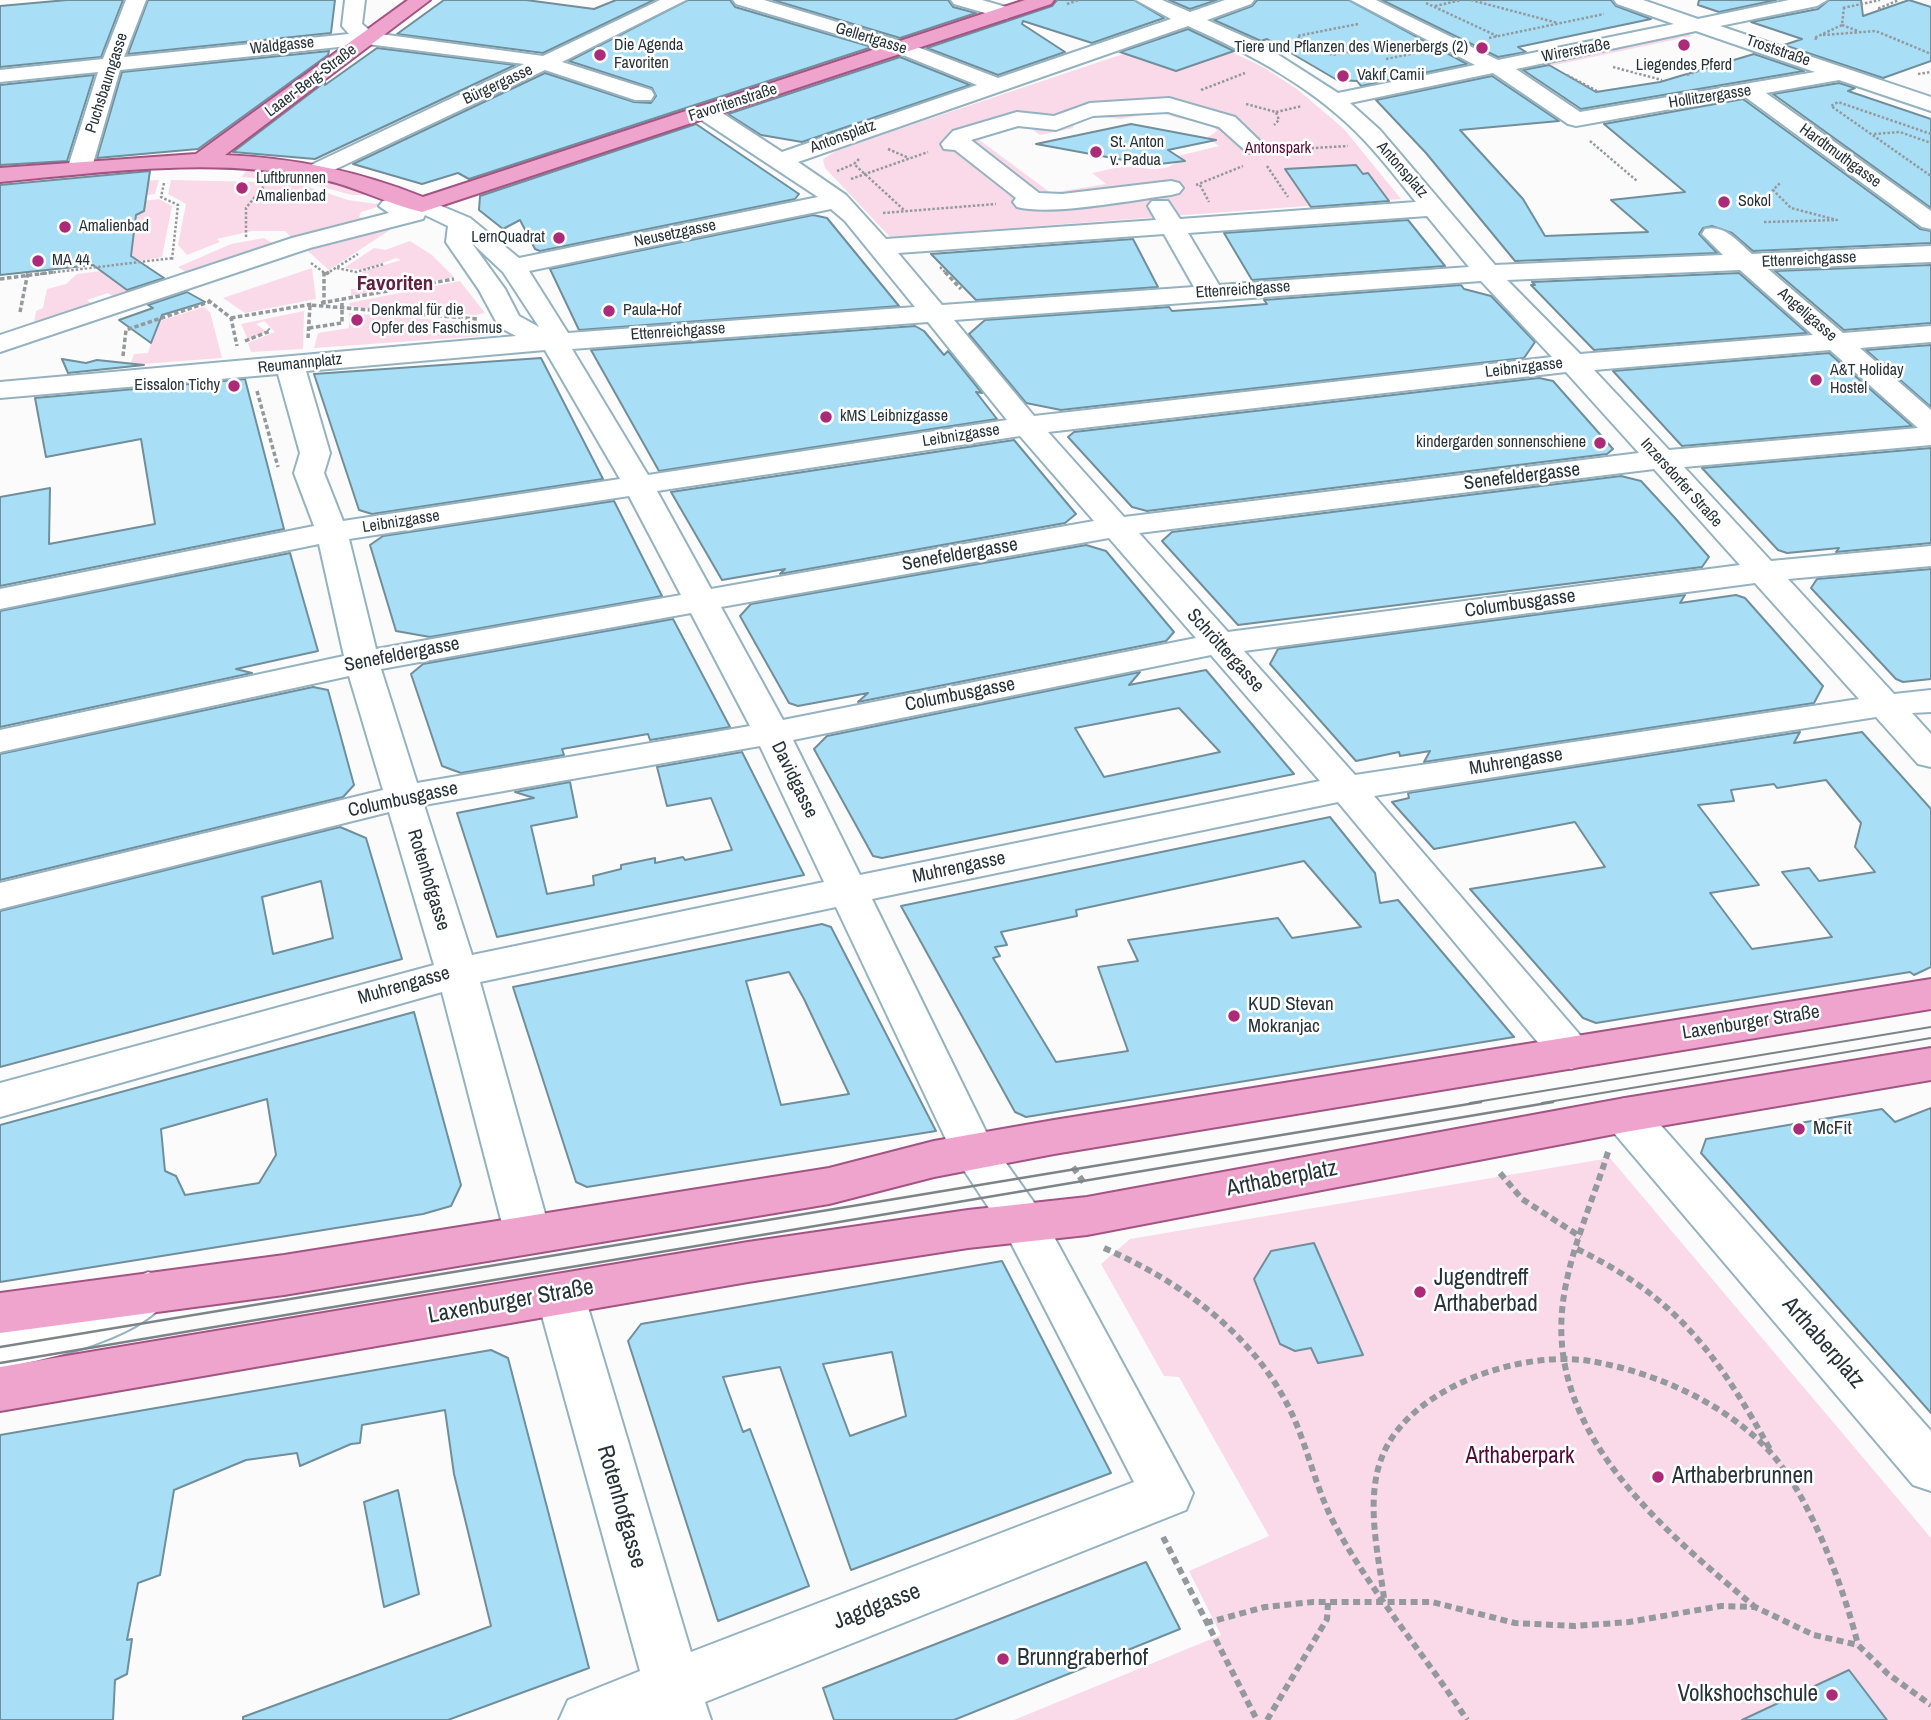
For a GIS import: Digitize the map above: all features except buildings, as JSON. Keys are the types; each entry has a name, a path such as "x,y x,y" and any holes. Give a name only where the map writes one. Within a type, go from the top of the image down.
{"main road":[{"name":"Laaer-Berg-Straße","path":"201,162 420,0"},
{"name":"Favoritenstraße","path":"422,205 1044,0"},
{"path":"0,176 80,167 201,162 272,164 319,170 371,185 422,205"},
{"name":"Laxenburger Straße","path":"1570,1053 1931,994"},
{"path":"0,1313 148,1292 220,1285 829,1186 974,1152 1570,1053"},
{"path":"1617,1131 1931,1064"},
{"name":"Arthaberplatz","path":"1024,1224 1617,1131"},
{"name":"Laxenburger Straße","path":"0,1389 861,1244 1024,1224"}],"street":[{"name":"Puchsbaumgasse","path":"80,167 111,65 136,0"},
{"path":"355,0 352,26 367,38"},
{"name":"Bürgergasse","path":"319,170 676,0"},
{"name":"Gellertgasse","path":"743,0 900,47 996,85"},
{"path":"961,0 1006,13"},
{"path":"1146,0 1188,19 1244,0"},
{"path":"1361,0 1497,67 1577,119"},
{"name":"Wirerstraße","path":"1334,100 1817,0"},
{"name":"Troststraße","path":"1633,3 1931,104"},
{"name":"Antonsplatz","path":"782,160 1188,19 1275,61 1334,100 1380,144 1435,208"},
{"name":"Waldgasse","path":"0,76 367,38 545,63 643,95"},
{"name":"Hollitzergasse","path":"1577,119 1843,74"},
{"name":"Hardtmuthgasse","path":"1749,90 1931,222"},
{"path":"1210,292 1170,226 1161,189 1062,201 1029,201 1002,166 956,143 961,136 1028,114 1056,123 1090,110 1177,101 1204,115 1227,122 1257,150"},
{"path":"1067,102 1090,110"},
{"path":"1204,115 1237,105"},
{"path":"705,112 782,160"},
{"path":"1237,131 1274,125"},
{"name":"Antonsplatz","path":"782,160 846,208 882,247 1435,208"},
{"path":"6,342 301,243 414,214 391,205"},
{"path":"422,205 461,223 513,267 553,327 556,340 534,335 508,321 492,289 458,242 461,223"},
{"name":"Neusetzgasse","path":"513,267 846,208"},
{"name":"Inzersdorfer Straße","path":"1435,208 1488,272 1658,460 1887,705 1931,756"},
{"name":"Angeligasse","path":"1714,233 1931,425"},
{"name":"Schröttergasse","path":"882,247 1027,426 1346,788 1570,1053"},
{"name":"Ettenreichgasse","path":"556,340 1488,272 1931,254"},
{"name":"Leibnizgasse","path":"0,599 332,532 1027,426 1573,363 1931,334"},
{"name":"Reumannplatz","path":"0,390 556,340"},
{"name":"Davidgasse","path":"556,340 559,352 639,486 772,733 974,1152 1024,1224"},
{"path":"6,342 48,375 43,386"},
{"name":"Rotenhofgasse","path":"300,362 291,375 315,453 309,473 332,532 362,662 456,971 528,1235"},
{"name":"Senefeldergasse","path":"0,741 362,662 1116,527 1658,460 1931,436"},
{"name":"Columbusgasse","path":"0,895 403,797 772,733 1217,644 1762,572 1931,556"},
{"name":"Muhrengasse","path":"0,1100 456,971 1346,788 1887,705 1931,701"},
{"name":"Arthaberplatz","path":"1617,1131 1931,1468"},
{"path":"1024,1224 1167,1493"},
{"path":"0,1347 54,1338 83,1329 148,1292"},
{"name":"Rotenhofgasse","path":"560,1294 677,1704"},
{"name":"Jagdgasse","path":"588,1720 677,1704 1167,1493"}],"path":[{"path":"1419,0 1497,36"},
{"path":"1433,6 1461,0"},
{"path":"1471,0 1559,23"},
{"path":"1880,10 1877,9 1901,1 1899,0"},
{"path":"1490,38 1633,3"},
{"path":"1842,25 1844,7"},
{"path":"1358,24 1297,36 1332,55 1394,43"},
{"path":"1822,35 1825,30 1842,25 1861,32"},
{"path":"1826,42 1814,38 1875,31 1931,54"},
{"path":"1681,76 1737,58"},
{"path":"1177,101 1275,61"},
{"path":"1611,66 1662,80"},
{"path":"1909,70 1920,74"},
{"path":"1564,74 1595,92 1608,89"},
{"path":"1654,83 1672,78"},
{"path":"1931,134 1838,102 1832,103 1831,106 1931,176"},
{"path":"1237,105 1256,105 1276,112 1279,120 1274,125"},
{"path":"1577,119 1576,129 1637,181"},
{"path":"1874,134 1900,132 1931,143"},
{"path":"853,164 832,171 842,182 956,143"},
{"path":"1257,150 1380,144"},
{"path":"884,147 909,159"},
{"path":"1161,189 1200,184 1232,171 1248,163 1257,150"},
{"path":"1257,150 1302,217"},
{"path":"865,174 904,210"},
{"path":"246,237 244,215 249,197 274,180"},
{"path":"1764,222 1837,220 1786,205 1773,190 1781,182"},
{"path":"161,197 178,205 174,258 169,263"},
{"path":"846,208 904,210 1029,201"},
{"path":"0,279 174,258"},
{"path":"336,268 356,272 384,264"},
{"path":"21,307 28,274"},
{"path":"231,318 463,277"},
{"path":"309,328 342,323 342,300"},
{"path":"117,380 126,330 210,302"},
{"path":"310,305 481,320"},
{"path":"300,362 309,328 310,305"},
{"path":"237,343 253,340 270,331 268,329"},
{"path":"1617,1131 1577,1249 1563,1304 1561,1333 1564,1361 1585,1424 1605,1460 1630,1493 1658,1522 1755,1607 1814,1636 1858,1645 1888,1674 1931,1705"},
{"path":"1494,1168 1522,1199 1581,1237"},
{"path":"1099,1246 1130,1258 1180,1288 1240,1339 1270,1375 1290,1410 1335,1526 1384,1602 1426,1656 1467,1720"},
{"path":"1577,1249 1638,1282 1691,1326 1730,1376 1798,1496 1854,1620 1858,1645"},
{"path":"1384,1602 1375,1489 1382,1453 1400,1424 1436,1395 1486,1372 1564,1361 1599,1363 1674,1387 1744,1430 1773,1455"},
{"path":"1167,1493 1163,1540 1256,1720"},
{"path":"1206,1623 1265,1607 1328,1603 1432,1602 1516,1623 1576,1626 1629,1622 1721,1606 1755,1607"},
{"path":"1267,1720 1327,1619 1328,1603"}],"green space":[{"name":"Antonspark","path":"1189,32 1263,67 1297,89 1344,129 1401,199 890,237 825,168 823,159 839,149","holes":["1162,111 1215,128 1217,131 1207,138 1219,146 1178,156 1176,163 1163,168 1122,167 1092,173 1106,184 1051,193 978,139 983,134 1026,125 1040,135 1073,128 1075,123 1090,116 1121,119"]},
{"path":"1689,34 1692,36 1531,70 1526,68"},
{"path":"248,169 321,178 377,195 352,195 303,182 241,177"},
{"path":"159,180 155,194 140,196 143,201 159,199 172,206 162,257 121,264 0,275 139,181"},
{"path":"171,180 259,182 268,186 300,184 348,200 384,205 361,212 359,217 372,220 297,243 285,231 252,231 217,239 220,242 187,255 178,245 186,204 168,194"},
{"path":"388,228 390,230 329,270 302,246"},
{"path":"264,238 280,248 197,279 178,267 231,244"},
{"path":"410,241 432,255 454,277 351,296 351,289 368,288 369,277 361,272 401,260 396,258 364,270 344,268 374,248 385,250"},
{"path":"149,265 147,289 115,298 108,293 87,300 93,305 34,322 36,311 43,308 47,289 66,284 77,274"},
{"path":"312,268 316,299 245,313 223,298"},
{"path":"460,281 485,313 475,315 387,308 385,311 350,306 349,303"},
{"path":"203,307 210,312 222,358 130,365 134,354 148,353 157,322"},
{"path":"304,311 303,349 251,352 248,343 275,332 264,321 256,324 267,332 248,340 241,324"},
{"path":"349,313 489,324 497,335 314,348 318,333 349,328"},
{"name":"Arthaberpark","path":"1610,1158 1931,1538 1931,1720 1014,1720 1221,1635 1189,1571 1269,1536 1179,1377 1164,1376 1101,1264 1130,1239"}],"tram line":[{"path":"1470,1103 1931,1027"},
{"path":"1542,1103 1931,1038"},
{"path":"0,1347 1481,1102"},
{"path":"0,1363 1553,1102"}],"place":[{"name":"Liegendes Pferd","path":"1684,45"},
{"name":"Tiere und Pflanzen des Wienerbergs (2)","path":"1482,48"},
{"name":"Die Agenda Favoriten","path":"600,55"},
{"name":"Vakıf Camii","path":"1343,76"},
{"name":"St. Anton v. Padua","path":"1096,152"},
{"name":"Luftbrunnen Amalienbad","path":"242,188"},
{"name":"Sokol","path":"1724,202"},
{"name":"Amalienbad","path":"65,227"},
{"name":"LernQuadrat","path":"559,238"},
{"name":"MA 44","path":"38,261"},
{"name":"Paula-Hof","path":"609,311"},
{"name":"Denkmal für die Opfer des Faschismus","path":"357,320"},
{"name":"A&T Holiday Hostel","path":"1816,380"},
{"name":"Eissalon Tichy","path":"234,386"},
{"name":"kMS Leibnizgasse","path":"826,417"},
{"name":"kindergarden sonnenschiene","path":"1600,443"},
{"name":"KUD Stevan Mokranjac","path":"1234,1016"},
{"name":"McFit","path":"1799,1129"},
{"name":"Jugendtreff Arthaberbad","path":"1420,1292"},
{"name":"Arthaberbrunnen","path":"1658,1477"},
{"name":"Brunngraberhof","path":"1003,1659"},
{"name":"Volkshochschule","path":"1832,1695"}],"district":[{"name":"Favoriten","path":"395,284"}]}
